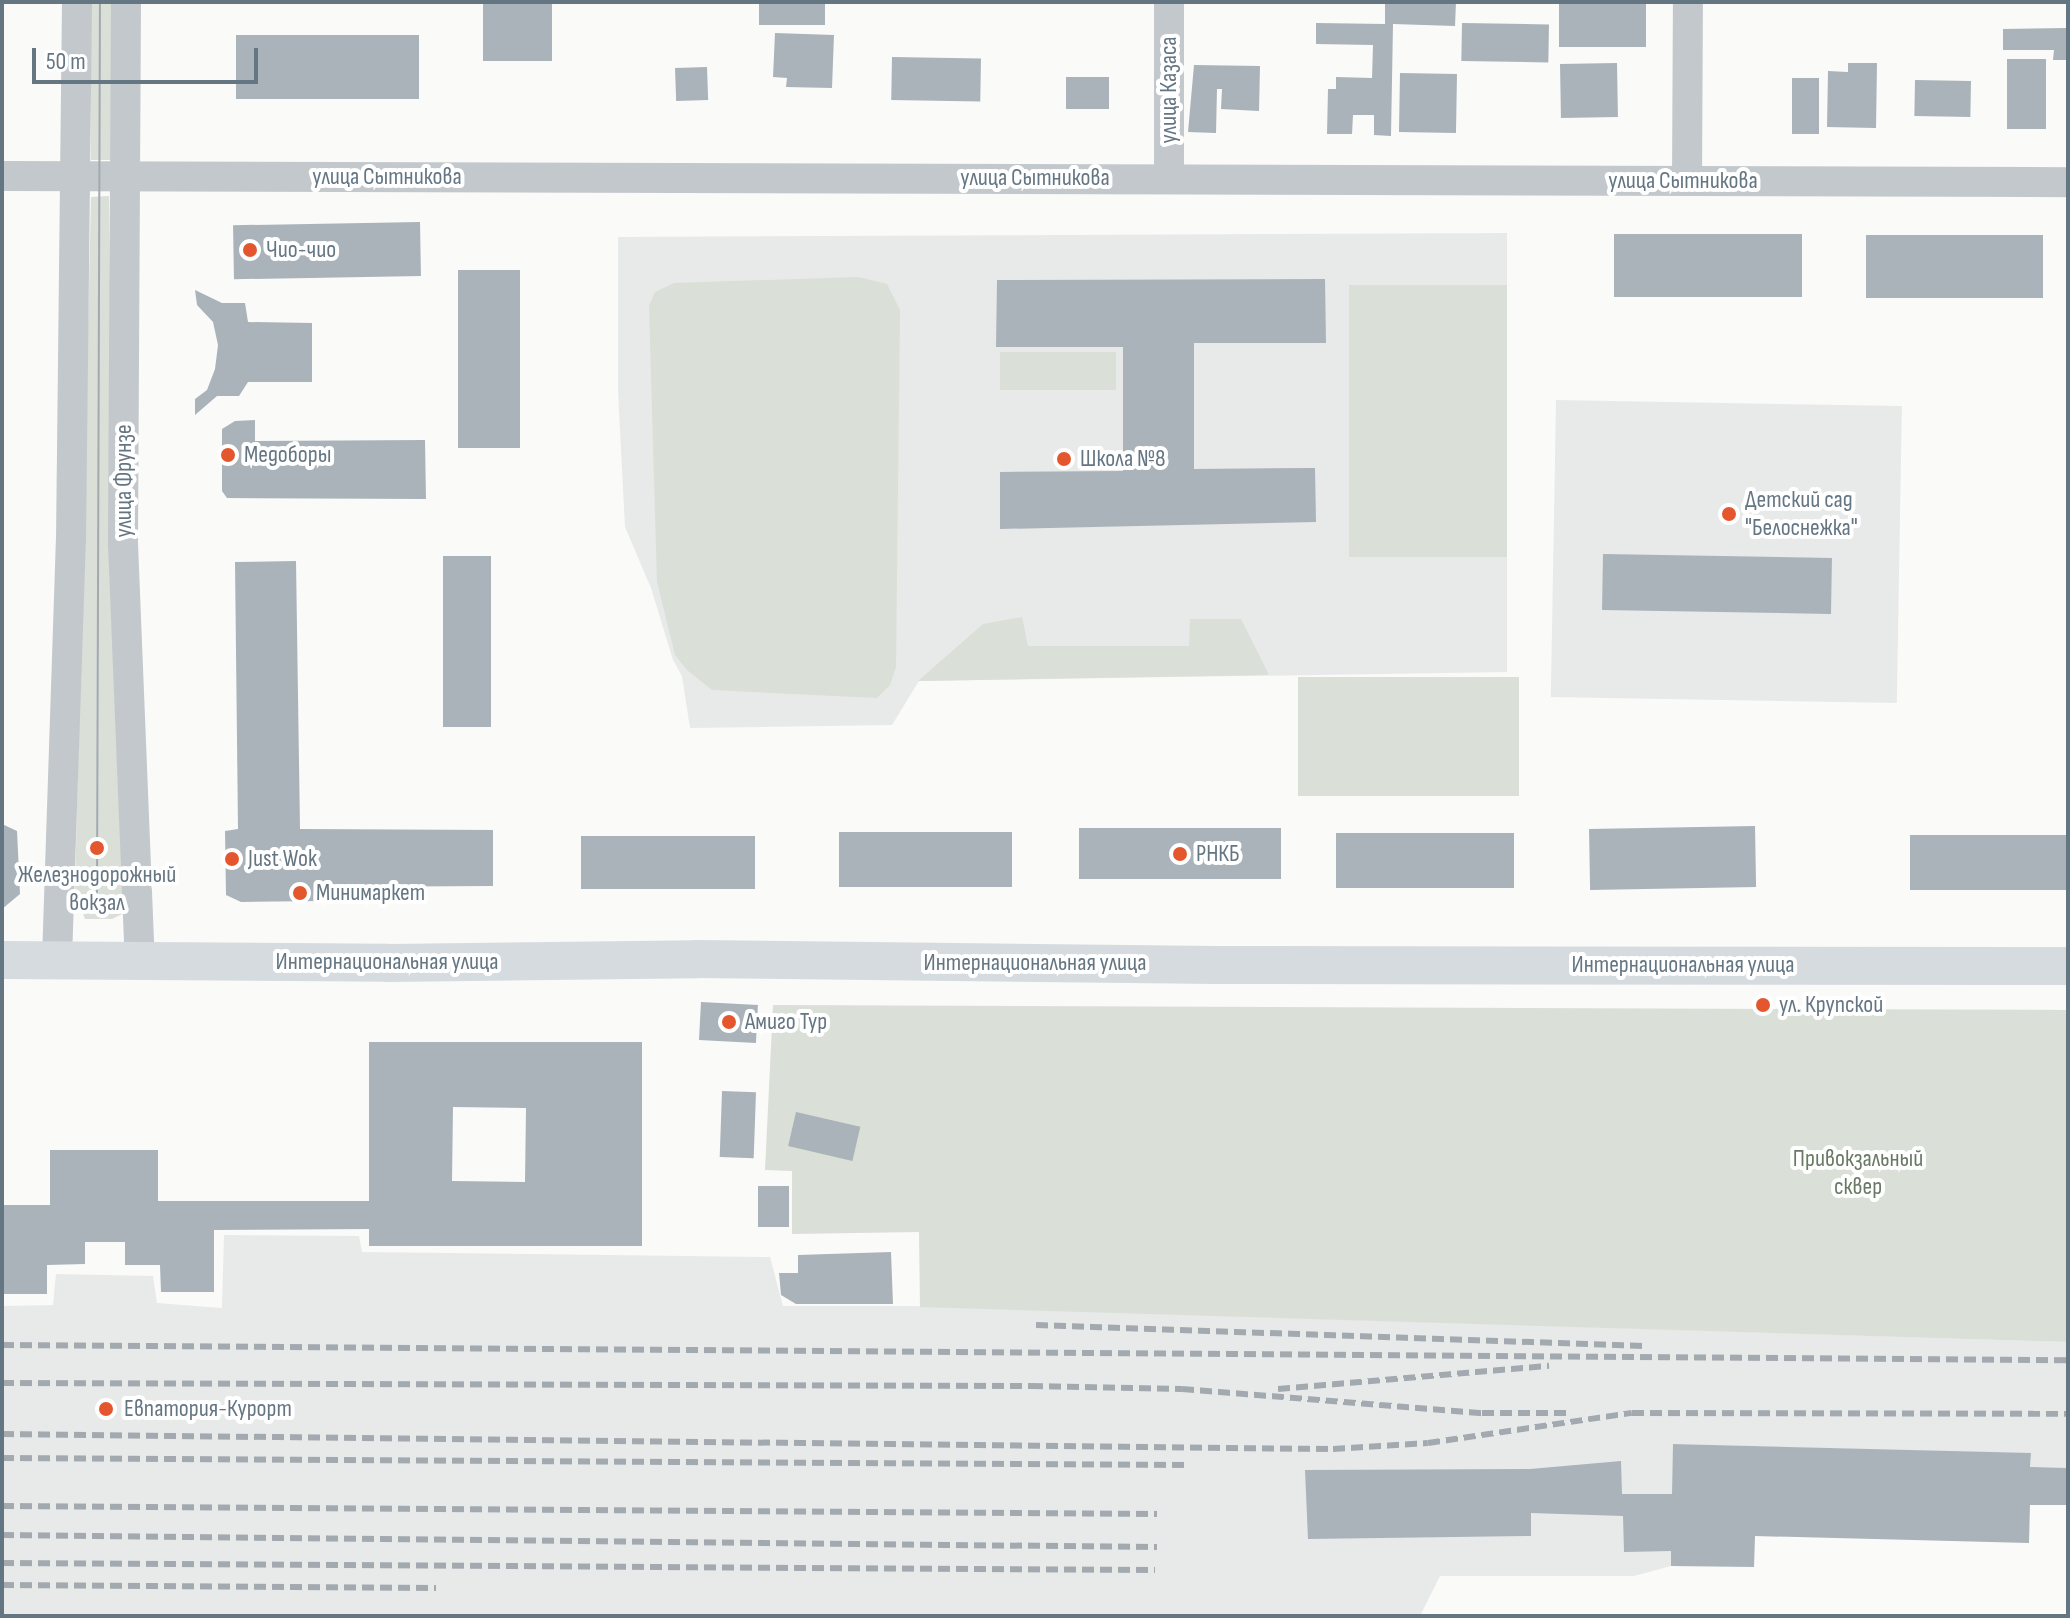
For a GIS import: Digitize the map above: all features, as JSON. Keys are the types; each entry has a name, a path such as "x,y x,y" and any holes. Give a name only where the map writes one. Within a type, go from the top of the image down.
{"main road":[{"name":"Интернациональная улица","path":"2,960 2068,966"}],"street":[{"path":"57,959 71,549 77,2"},
{"name":"улица Фрунзе","path":"126,2 123,543 140,960"},
{"name":"улица Казаса","path":"1169,2 1169,178"},
{"path":"1687,181 1688,2"},
{"name":"улица Сытникова","path":"2,176 2068,182"}],"shaded area":[{"name":"Школа №8","path":"1507,233 1507,672 919,681 892,725 690,728 682,676 673,660 651,588 625,527 618,391 618,237"},
{"name":"Детский сад \"Белоснежка\"","path":"1556,400 1902,406 1897,703 1551,697"},
{"path":"224,1235 359,1236 362,1252 770,1257 783,1306 912,1306 2068,1342 2068,1468 2030,1467 2031,1454 1674,1444 1671,1566 1634,1576 1440,1576 1420,1616 2,1616 2,1306 53,1305 56,1274 153,1276 157,1303 222,1308"}],"green space":[{"path":"91,2 111,2 111,160 91,160"},
{"path":"109,196 113,558 124,750 122,914 112,919 85,919 75,893 91,197"},
{"path":"858,277 887,284 900,310 896,667 890,685 877,698 712,690 687,670 675,655 657,582 649,306 655,292 674,283"},
{"path":"1349,285 1507,285 1507,557 1349,557"},
{"path":"1000,352 1116,352 1116,390 1000,390"},
{"path":"1022,617 1028,646 1189,646 1190,619 1241,619 1269,675 918,681 983,624"},
{"path":"1298,677 1519,677 1519,796 1298,796"},
{"name":"Привокзальный сквер","path":"773,1005 2068,1010 2068,1342 920,1307 919,1232 792,1234 792,1171 765,1170"}],"building":[{"path":"483,2 552,2 552,61 483,61"},
{"path":"759,2 825,2 825,25 759,25"},
{"path":"1385,2 1456,2 1455,26 1393,24 1391,136 1374,135 1374,115 1353,115 1352,134 1327,134 1328,89 1336,89 1336,77 1372,78 1373,45 1316,44 1316,23 1385,24"},
{"path":"1559,2 1646,2 1646,47 1559,47"},
{"path":"1462,23 1549,25 1548,63 1461,61"},
{"path":"2068,28 2068,60 2053,60 2054,50 2003,50 2003,29"},
{"path":"775,33 834,35 832,88 786,87 787,78 773,77"},
{"path":"236,35 419,35 419,99 236,99"},
{"path":"892,57 981,59 980,102 891,100"},
{"path":"2007,59 2046,59 2046,129 2007,129"},
{"path":"1617,63 1618,117 1561,118 1560,64"},
{"path":"1848,63 1877,63 1876,128 1827,127 1828,71 1848,72"},
{"path":"1194,65 1260,66 1259,111 1221,109 1222,89 1217,89 1216,133 1188,132"},
{"path":"707,67 708,100 676,101 675,68"},
{"path":"1400,73 1457,74 1456,133 1399,132"},
{"path":"1066,77 1109,77 1109,109 1066,109"},
{"path":"1792,78 1819,78 1819,134 1792,134"},
{"path":"1915,80 1971,81 1970,117 1914,116"},
{"path":"420,222 421,276 234,279 233,225"},
{"path":"1614,234 1802,234 1802,297 1614,297"},
{"path":"1866,235 2043,235 2043,298 1866,298"},
{"path":"458,270 520,270 520,448 458,448"},
{"path":"1325,279 1326,343 1194,343 1194,469 1315,468 1316,522 1000,529 1000,472 1123,471 1123,347 996,347 997,280"},
{"path":"195,290 222,303 245,303 248,322 312,323 312,382 248,382 239,396 217,396 195,415 195,399 207,390 215,369 218,345 213,322 197,305"},
{"path":"255,420 255,441 425,440 426,499 227,498 222,491 222,429 235,421"},
{"path":"1603,554 1832,558 1831,614 1602,610"},
{"path":"443,556 491,556 491,727 443,727"},
{"path":"296,561 300,829 493,830 493,886 319,887 319,901 241,902 226,895 225,831 238,829 235,562"},
{"path":"2,824 17,831 20,894 2,909"},
{"path":"1755,826 1756,887 1590,890 1589,829"},
{"name":"РНКБ","path":"1079,828 1281,828 1281,879 1079,879"},
{"path":"839,832 1012,832 1012,887 839,887"},
{"path":"1336,833 1514,833 1514,888 1336,888"},
{"path":"1910,835 2068,835 2068,890 1910,890"},
{"path":"581,836 755,836 755,889 581,889"},
{"name":"Амиго Тур","path":"701,1002 758,1005 756,1043 699,1040"},
{"path":"369,1042 642,1042 642,1246 369,1246 369,1229 214,1230 214,1292 161,1292 160,1265 125,1265 125,1242 85,1242 85,1264 47,1265 47,1294 2,1294 2,1205 50,1205 50,1150 158,1150 158,1201 369,1201","holes":["453,1107 526,1108 525,1182 452,1181"]},
{"path":"722,1091 756,1092 754,1158 720,1157"},
{"path":"796,1112 860,1127 852,1161 788,1146"},
{"path":"758,1186 789,1186 789,1227 758,1227"},
{"path":"891,1252 893,1304 796,1304 781,1295 779,1273 798,1273 798,1255"},
{"path":"1673,1444 2031,1453 2030,1467 2068,1468 2068,1505 2030,1505 2029,1543 1755,1536 1754,1567 1671,1566 1671,1551 1624,1552 1623,1516 1531,1513 1531,1536 1308,1539 1305,1470 1530,1469 1621,1461 1622,1494 1672,1494"}],"tram line":[{"path":"97,892 100,2"}],"railway":[{"path":"1036,1325 1644,1346"},
{"path":"2,1345 2068,1360"},
{"path":"1278,1389 1549,1366"},
{"path":"2,1383 1031,1386 1182,1389 1482,1413 1569,1413"},
{"path":"2,1434 1333,1449 1428,1443 1632,1413 2068,1414"},
{"path":"2,1458 1190,1465"},
{"path":"2,1506 1157,1514"},
{"path":"2,1535 1157,1547"},
{"path":"2,1563 1155,1570"},
{"path":"2,1585 436,1588"}],"place":[{"name":"Чио-чио","path":"250,250"},
{"name":"Медоборы","path":"228,455"},
{"name":"Школа №8","path":"1064,459"},
{"name":"Детский сад \"Белоснежка\"","path":"1729,514"},
{"name":"Железнодорожный вокзал","path":"97,848"},
{"name":"РНКБ","path":"1180,854"},
{"name":"Just Wok","path":"232,859"},
{"name":"Минимаркет","path":"300,893"},
{"name":"ул. Крупской","path":"1763,1005"},
{"name":"Амиго Тур","path":"729,1022"},
{"name":"Евпатория-Курорт","path":"106,1409"}]}
